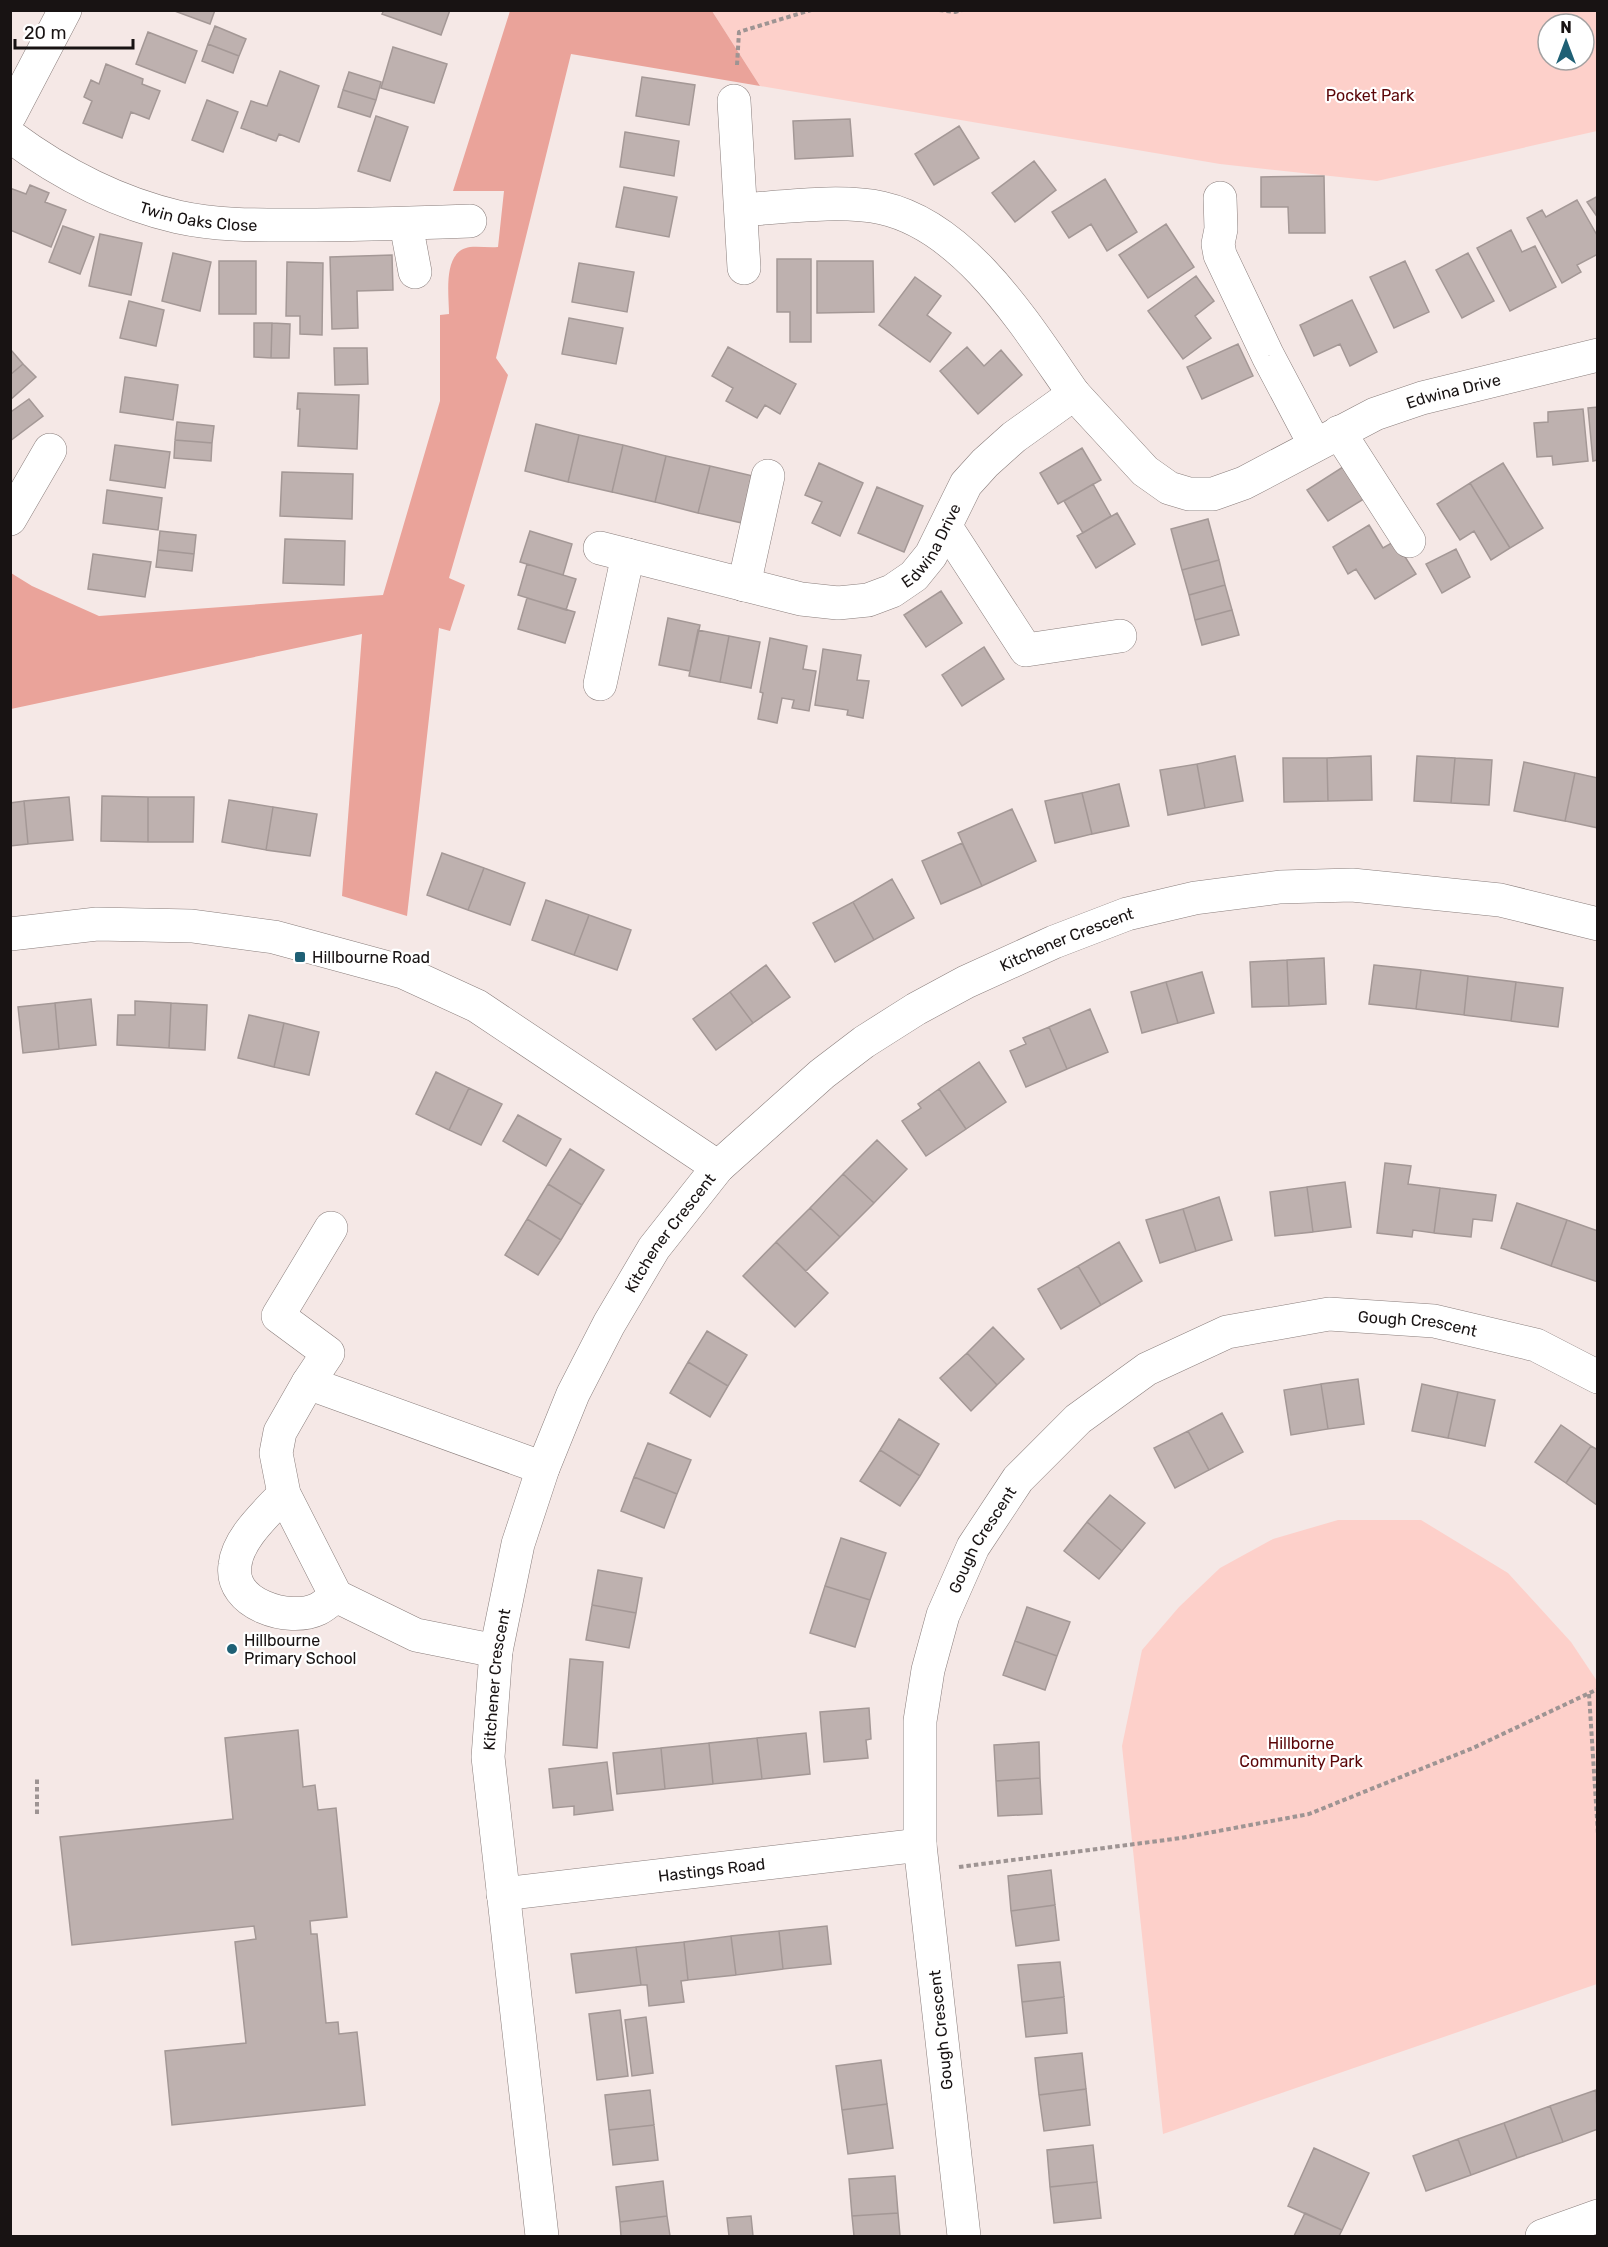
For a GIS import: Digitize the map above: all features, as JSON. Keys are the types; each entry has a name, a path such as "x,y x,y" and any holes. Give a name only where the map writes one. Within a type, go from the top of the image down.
{"street":[{"path":"10,115 65,10"},
{"path":"734,101 744,268"},
{"name":"Twin Oaks Close","path":"10,136 44,161 93,186 138,205 179,217 239,225 406,224 470,221"},
{"path":"1220,198 1221,229 1218,244 1220,255 1268,356 1327,438 1409,541"},
{"name":"Edwina Drive","path":"741,210 848,204 882,208 912,219 939,233 964,253 985,275 1074,394 1144,471 1169,488 1189,494 1213,494 1244,483 1375,414 1422,398 1598,355"},
{"path":"406,224 415,272"},
{"name":"Edwina Drive","path":"600,684 614,552 801,599 838,603 868,600 891,591 914,576 931,555 966,484 985,463 1014,438 1074,394"},
{"path":"16,530 50,450"},
{"path":"744,585 768,476"},
{"path":"946,527 1026,650 1120,636"},
{"name":"Kitchener Crescent","path":"542,2236 488,1757 496,1650 518,1544 543,1468 573,1394 609,1324 654,1248 718,1167 822,1074 864,1042 916,1009 966,982 1054,942 1127,914 1195,898 1280,886 1352,885 1500,900 1598,924"},
{"path":"10,934 97,924 192,926 274,937 403,972 477,1006 718,1167"},
{"path":"331,1228 278,1316 328,1353 279,1432 276,1453 284,1494 336,1596 416,1635 496,1650"},
{"name":"Gough Crescent","path":"964,2236 921,1858 920,1721 928,1670 943,1615 973,1547 1018,1479 1078,1419 1147,1369 1227,1332 1329,1314 1434,1321 1536,1345 1598,1377"},
{"path":"308,1383 543,1468"},
{"path":"284,1494 240,1547 234,1566 236,1582 248,1599 272,1610 296,1614 317,1610 336,1596"},
{"name":"Hastings Road","path":"503,1894 921,1858"},
{"path":"1542,2236 1598,2216"}],"path":[{"path":"734,101 740,32 811,10"},
{"path":"939,10 955,12 962,10"},
{"path":"921,1858 1180,1838 1309,1814 1473,1748 1598,1689"},
{"path":"1589,1694 1598,1834"},
{"path":"37,1777 37,1814"}],"green space":[{"name":"Pocket Park","path":"712,11 1597,11 1597,131 1377,181 1220,164 760,86"},
{"name":"Hillborne Community Park","path":"1338,1520 1421,1520 1508,1573 1571,1642 1597,1681 1597,1984 1163,2134 1122,1746 1142,1650 1179,1607 1220,1568 1273,1539"}],"shaded area":[{"path":"510,11 712,11 760,86 571,54 496,358 508,375 449,578 465,585 450,631 439,628 407,916 342,896 362,634 11,709 11,573 32,586 99,616 383,595 440,401 440,315 449,314 448,285 451,265 461,250 470,247 498,247 504,191 453,191"}],"building":[{"path":"172,10 215,10 210,24"},
{"path":"384,10 450,10 441,35 382,14"},
{"path":"215,26 246,39 239,56 208,44"},
{"path":"148,32 197,51 185,83 136,64"},
{"path":"208,44 239,56 233,73 202,61"},
{"path":"393,47 447,64 434,103 381,88"},
{"path":"106,64 143,79 142,84 160,91 149,119 131,112 122,138 83,123 92,101 84,97 91,80 99,84"},
{"path":"280,71 319,86 299,142 279,134 276,141 241,128 251,101 267,106"},
{"path":"349,72 381,82 376,100 343,90"},
{"path":"642,77 695,85 689,125 636,116"},
{"path":"343,90 376,100 370,117 338,107"},
{"path":"207,100 238,112 223,152 192,140"},
{"path":"376,116 408,127 390,181 358,171"},
{"path":"850,119 853,156 795,159 793,121"},
{"path":"959,126 979,158 934,185 915,154"},
{"path":"625,132 679,141 674,176 620,167"},
{"path":"1034,161 1056,190 1015,222 992,193"},
{"path":"1324,176 1325,233 1289,233 1288,207 1261,207 1261,177"},
{"path":"1105,179 1137,232 1107,251 1091,224 1069,238 1052,212"},
{"path":"30,185 49,193 45,202 66,210 51,247 10,230 10,188 26,194"},
{"path":"624,187 677,197 669,237 616,227"},
{"path":"1598,196 1598,218 1587,202"},
{"path":"1577,200 1598,237 1598,254 1577,265 1581,272 1562,283 1527,218 1542,210 1546,217"},
{"path":"1166,224 1194,267 1148,298 1119,255"},
{"path":"63,226 94,237 80,274 49,262"},
{"path":"1511,230 1522,252 1535,246 1556,287 1510,311 1477,248"},
{"path":"100,234 142,243 131,295 89,286"},
{"path":"173,253 211,262 200,311 162,301"},
{"path":"1468,253 1494,301 1462,318 1436,270"},
{"path":"392,255 393,290 357,291 358,328 332,329 330,257"},
{"path":"777,259 811,259 811,342 790,342 790,312 777,312"},
{"path":"219,261 256,261 256,314 219,314"},
{"path":"817,261 873,261 874,312 817,313"},
{"path":"1405,261 1429,312 1394,328 1370,277"},
{"path":"287,262 323,263 322,335 300,334 300,316 286,316"},
{"path":"579,263 634,272 627,312 572,302"},
{"path":"1196,276 1214,301 1195,316 1211,338 1183,359 1148,311"},
{"path":"915,277 941,296 927,315 951,333 930,362 879,325"},
{"path":"1352,300 1377,352 1350,366 1340,344 1314,356 1300,325"},
{"path":"129,301 164,310 156,346 120,338"},
{"path":"569,318 623,328 616,364 562,354"},
{"path":"254,323 272,323 271,358 254,357"},
{"path":"272,323 290,324 289,358 271,358"},
{"path":"1238,344 1253,376 1202,399 1187,367"},
{"path":"728,347 796,384 780,414 765,405 757,418 726,401 733,388 712,376"},
{"path":"967,347 984,366 1001,350 1022,375 978,414 940,371"},
{"path":"334,348 367,348 368,384 335,385"},
{"path":"10,351 23,364 10,375"},
{"path":"23,364 36,377 10,400 10,375"},
{"path":"125,377 178,385 173,420 120,412"},
{"path":"298,393 359,395 357,449 298,446 300,409 297,409"},
{"path":"29,399 43,416 10,441 10,409 12,411"},
{"path":"1598,407 1598,460 1593,461 1588,408"},
{"path":"1583,409 1588,461 1553,465 1552,456 1537,457 1534,423 1548,422 1548,412"},
{"path":"177,422 214,426 212,443 175,440"},
{"path":"536,424 579,435 568,482 525,471"},
{"path":"579,435 623,445 612,492 568,482"},
{"path":"175,440 212,443 211,461 174,458"},
{"path":"115,445 170,452 165,488 110,480"},
{"path":"623,445 666,456 655,502 612,492"},
{"path":"1082,448 1101,480 1058,504 1040,473"},
{"path":"666,456 710,466 698,513 655,502"},
{"path":"819,463 863,483 840,536 812,523 822,502 805,495"},
{"path":"1503,463 1543,528 1510,548 1470,483"},
{"path":"1346,465 1367,497 1328,521 1307,490"},
{"path":"710,466 753,476 742,523 698,513"},
{"path":"282,472 353,474 352,519 280,516"},
{"path":"1470,483 1510,548 1491,560 1474,531 1460,540 1437,504"},
{"path":"1093,484 1111,516 1083,533 1064,501"},
{"path":"877,487 923,506 904,552 858,533"},
{"path":"107,490 162,498 158,530 103,523"},
{"path":"1117,513 1135,544 1096,568 1077,536"},
{"path":"1208,519 1219,560 1182,570 1171,529"},
{"path":"1369,525 1383,548 1395,541 1416,574 1375,599 1356,569 1348,574 1333,547"},
{"path":"160,531 196,535 194,554 158,550"},
{"path":"530,531 572,544 563,575 520,562"},
{"path":"285,539 345,541 344,585 283,583"},
{"path":"1456,549 1470,577 1442,593 1426,564"},
{"path":"158,550 194,554 192,571 156,567"},
{"path":"93,554 151,562 145,597 88,589"},
{"path":"1219,560 1225,585 1189,595 1182,570"},
{"path":"527,564 576,579 566,610 518,595"},
{"path":"1225,585 1232,610 1195,620 1189,595"},
{"path":"941,591 962,623 926,647 904,615"},
{"path":"527,598 575,612 565,643 518,629"},
{"path":"1232,610 1239,635 1202,645 1195,620"},
{"path":"668,618 700,625 690,671 659,665"},
{"path":"698,630 729,636 720,682 689,676"},
{"path":"729,636 760,642 751,688 720,682"},
{"path":"770,638 807,646 803,669 816,671 809,711 792,708 794,700 782,698 777,723 758,719 763,693 760,692"},
{"path":"984,647 1004,679 962,706 942,675"},
{"path":"823,649 861,655 857,680 869,681 863,718 847,715 848,710 815,705"},
{"path":"1235,756 1243,801 1205,808 1197,764"},
{"path":"1371,756 1372,800 1328,801 1327,758"},
{"path":"1417,756 1455,758 1451,803 1414,801"},
{"path":"1283,758 1327,758 1328,801 1284,802"},
{"path":"1455,758 1492,760 1489,805 1451,803"},
{"path":"1524,762 1575,773 1565,821 1514,811"},
{"path":"1197,764 1205,808 1168,815 1160,770"},
{"path":"1575,773 1598,778 1598,828 1565,821"},
{"path":"1119,784 1129,826 1092,834 1082,793"},
{"path":"1082,793 1092,834 1055,843 1045,801"},
{"path":"102,796 148,797 148,842 101,841"},
{"path":"69,797 73,840 28,844 24,801"},
{"path":"148,797 194,797 193,842 148,842"},
{"path":"229,800 273,807 266,850 222,842"},
{"path":"24,801 28,844 10,846 10,803"},
{"path":"273,807 317,814 310,856 266,850"},
{"path":"1012,809 1036,861 982,886 958,833"},
{"path":"962,843 982,886 941,904 922,861"},
{"path":"442,853 484,868 468,910 427,895"},
{"path":"484,868 525,883 510,925 468,910"},
{"path":"892,879 914,918 874,940 853,902"},
{"path":"546,900 589,915 574,955 532,940"},
{"path":"853,902 874,940 835,962 813,923"},
{"path":"589,915 631,930 617,970 574,955"},
{"path":"1324,958 1326,1004 1289,1006 1287,960"},
{"path":"1287,960 1289,1006 1252,1007 1250,962"},
{"path":"766,965 790,997 753,1023 730,992"},
{"path":"1374,965 1421,970 1416,1009 1369,1004"},
{"path":"1421,970 1468,976 1464,1015 1416,1009"},
{"path":"1202,972 1214,1013 1178,1023 1166,982"},
{"path":"1468,976 1516,982 1511,1021 1464,1015"},
{"path":"1166,982 1178,1023 1142,1033 1131,992"},
{"path":"1516,982 1563,988 1558,1027 1511,1021"},
{"path":"730,992 753,1023 716,1050 693,1019"},
{"path":"91,999 96,1045 59,1049 55,1003"},
{"path":"135,1001 171,1003 169,1048 117,1045 118,1015 135,1015"},
{"path":"55,1003 59,1049 23,1053 18,1007"},
{"path":"171,1003 207,1005 205,1050 169,1048"},
{"path":"1090,1009 1108,1052 1067,1069 1049,1027"},
{"path":"249,1015 284,1023 274,1067 238,1058"},
{"path":"284,1023 319,1032 309,1075 274,1067"},
{"path":"1049,1027 1067,1069 1026,1087 1010,1051 1026,1044 1023,1038"},
{"path":"979,1062 1006,1102 966,1129 939,1089"},
{"path":"436,1072 469,1088 449,1130 416,1114"},
{"path":"469,1088 502,1104 481,1145 449,1130"},
{"path":"939,1089 966,1129 926,1156 902,1121 921,1108 918,1104"},
{"path":"518,1115 561,1139 546,1166 503,1141"},
{"path":"877,1140 907,1169 874,1203 843,1174"},
{"path":"570,1149 604,1170 582,1205 548,1184"},
{"path":"1385,1163 1411,1166 1408,1184 1440,1188 1434,1233 1413,1230 1412,1237 1377,1233"},
{"path":"843,1174 874,1203 840,1237 810,1208"},
{"path":"1345,1182 1351,1227 1313,1232 1307,1187"},
{"path":"548,1184 582,1205 561,1240 527,1219"},
{"path":"1307,1187 1313,1232 1275,1236 1270,1192"},
{"path":"1440,1188 1496,1195 1492,1221 1473,1219 1471,1237 1434,1233"},
{"path":"1219,1197 1232,1240 1196,1251 1183,1209"},
{"path":"1517,1203 1567,1220 1551,1266 1501,1248"},
{"path":"810,1208 840,1237 806,1271 776,1242"},
{"path":"1183,1209 1196,1251 1160,1263 1146,1220"},
{"path":"527,1219 561,1240 538,1275 505,1255"},
{"path":"1567,1220 1598,1231 1598,1282 1551,1266"},
{"path":"776,1242 828,1293 795,1327 743,1276"},
{"path":"1119,1242 1142,1281 1101,1305 1078,1266"},
{"path":"1078,1266 1101,1305 1061,1329 1038,1289"},
{"path":"993,1327 1024,1359 997,1385 967,1353"},
{"path":"707,1331 747,1355 728,1386 688,1362"},
{"path":"967,1353 997,1385 971,1411 940,1378"},
{"path":"688,1362 728,1386 710,1417 670,1393"},
{"path":"1358,1379 1364,1424 1328,1429 1321,1384"},
{"path":"1321,1384 1328,1429 1291,1435 1284,1390"},
{"path":"1422,1384 1458,1392 1448,1438 1412,1431"},
{"path":"1458,1392 1495,1400 1485,1446 1448,1438"},
{"path":"1222,1413 1243,1452 1209,1470 1188,1431"},
{"path":"899,1419 939,1444 920,1476 880,1450"},
{"path":"1561,1425 1591,1446 1566,1483 1535,1462"},
{"path":"1188,1431 1209,1470 1175,1488 1154,1448"},
{"path":"648,1443 691,1460 677,1494 634,1477"},
{"path":"1591,1446 1598,1450 1597,1505 1566,1483"},
{"path":"880,1450 920,1476 900,1506 860,1481"},
{"path":"634,1477 677,1494 664,1528 621,1511"},
{"path":"1110,1495 1145,1523 1122,1551 1087,1522"},
{"path":"1087,1522 1122,1551 1099,1579 1064,1551"},
{"path":"841,1538 886,1553 870,1600 825,1586"},
{"path":"598,1570 642,1578 636,1613 592,1605"},
{"path":"825,1586 870,1600 855,1647 810,1633"},
{"path":"592,1605 636,1613 629,1648 586,1640"},
{"path":"1027,1607 1070,1622 1057,1656 1015,1641"},
{"path":"1015,1641 1057,1656 1045,1690 1003,1675"},
{"path":"570,1659 603,1662 597,1748 563,1745"},
{"path":"869,1708 871,1739 866,1740 868,1758 824,1762 820,1712"},
{"path":"298,1730 303,1787 315,1785 318,1810 336,1808 347,1917 310,1921 311,1934 317,1934 326,2023 338,2022 339,2034 357,2032 365,2105 172,2125 165,2051 246,2043 235,1942 256,1939 254,1926 72,1945 60,1837 233,1819 225,1738"},
{"path":"806,1733 810,1774 762,1779 757,1738"},
{"path":"757,1738 762,1779 713,1784 709,1743"},
{"path":"1039,1742 1040,1778 996,1781 994,1745"},
{"path":"709,1743 713,1784 665,1789 661,1748"},
{"path":"661,1748 665,1789 617,1794 613,1753"},
{"path":"607,1762 613,1810 574,1815 574,1806 553,1808 549,1769"},
{"path":"1040,1778 1042,1814 998,1816 996,1781"},
{"path":"1051,1870 1055,1905 1011,1911 1008,1876"},
{"path":"1055,1905 1059,1940 1016,1946 1011,1911"},
{"path":"827,1926 831,1964 783,1969 779,1931"},
{"path":"779,1931 783,1969 736,1975 731,1936"},
{"path":"731,1936 736,1975 688,1980 684,1942"},
{"path":"684,1942 688,1980 681,1981 684,2002 649,2006 647,1985 641,1985 636,1947"},
{"path":"636,1947 641,1985 576,1993 571,1954"},
{"path":"1060,1962 1064,1997 1022,2002 1018,1965"},
{"path":"1064,1997 1067,2033 1026,2037 1022,2002"},
{"path":"620,2010 628,2076 597,2080 589,2014"},
{"path":"646,2017 653,2073 632,2076 625,2020"},
{"path":"1082,2053 1086,2089 1039,2095 1035,2058"},
{"path":"881,2060 887,2104 842,2110 836,2066"},
{"path":"1086,2089 1090,2125 1044,2131 1039,2095"},
{"path":"650,2090 654,2125 609,2130 605,2095"},
{"path":"1596,2090 1598,2129 1563,2142 1550,2106"},
{"path":"887,2104 893,2148 848,2154 842,2110"},
{"path":"1550,2106 1563,2142 1517,2158 1504,2123"},
{"path":"1504,2123 1517,2158 1471,2175 1458,2139"},
{"path":"654,2125 658,2160 613,2165 609,2130"},
{"path":"1458,2139 1471,2175 1426,2191 1413,2156"},
{"path":"1093,2145 1097,2182 1050,2187 1047,2150"},
{"path":"1314,2148 1369,2173 1342,2230 1288,2206"},
{"path":"895,2176 898,2213 852,2216 849,2179"},
{"path":"663,2181 667,2216 620,2222 616,2187"},
{"path":"1097,2182 1101,2218 1054,2223 1050,2187"},
{"path":"898,2213 900,2236 854,2236 852,2216"},
{"path":"1305,2213 1342,2230 1339,2236 1294,2236"},
{"path":"667,2216 670,2236 621,2236 620,2222"},
{"path":"751,2216 753,2236 729,2236 727,2218"}],"place":[{"name":"Hillbourne Road","path":"300,957"},
{"name":"Hillbourne Primary School","path":"232,1649"}]}
